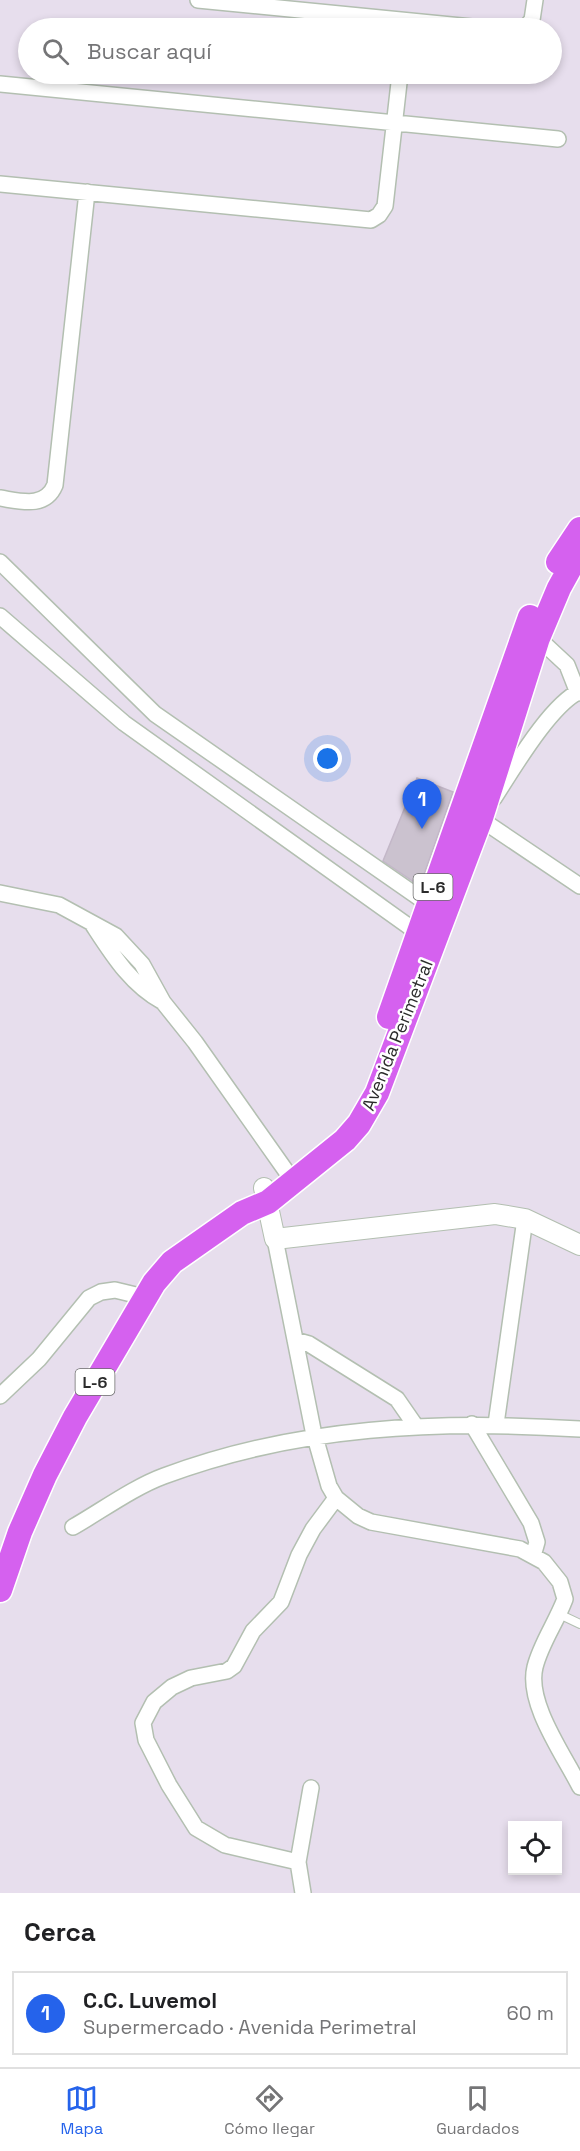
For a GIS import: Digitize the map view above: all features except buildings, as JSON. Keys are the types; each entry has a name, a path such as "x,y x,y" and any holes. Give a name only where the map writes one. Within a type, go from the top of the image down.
{"main road":[{"name":"Avenida Perimetral","path":"471,814 526,624 550,574 580,529"},
{"name":"Avenida Perimetral","path":"266,1195 286,1171 338,1127 354,1103 425,938 538,638 559,588 580,550"},
{"name":"Avenida Perimetral","path":"144,1297 172,1262 345,1140 369,1109 377,1093 425,938"},
{"name":"L-6","path":"0,1590 20,1532 45,1475 75,1417 144,1297"}],"street":[{"path":"198,0 348,18"},
{"path":"532,18 535,0"},
{"path":"0,84 558,139"},
{"path":"0,184 371,220 379,215 385,206 399,84"},
{"path":"0,498 38,502 50,494 55,485 87,192"},
{"path":"0,562 155,714 436,909"},
{"path":"0,616 124,723 425,938"},
{"path":"538,638 557,653 567,665 579,692 570,696 548,720 471,814 580,886"},
{"path":"0,893 47,900 71,910 93,925 132,978 147,994 163,1002 195,1042 286,1171"},
{"path":"266,1195 315,1437 329,1486 336,1498 358,1516 371,1522 520,1549 544,1563 560,1582 565,1599 560,1614 541,1649 535,1670 534,1688 537,1704 580,1787"},
{"path":"275,1239 495,1214 525,1218 580,1245"},
{"path":"496,1424 525,1218"},
{"path":"0,1396 39,1359 89,1298 101,1292 115,1290 144,1297"},
{"path":"295,1340 309,1344 397,1399 416,1425"},
{"path":"472,1424 531,1523 537,1542 533,1556"},
{"path":"73,1527 161,1477 237,1452 315,1437 416,1425 496,1424 580,1429"},
{"path":"298,1862 225,1845 196,1828 169,1785 146,1740 143,1723 154,1701 172,1687 191,1678 227,1671 234,1666 253,1631 281,1602 298,1555 312,1529 336,1498"},
{"path":"303,1893 298,1862 311,1788"}],"lane":[{"path":"560,1614 580,1624"}],"place":[{"name":"C.C. Luvemol","path":"422,829"}]}
